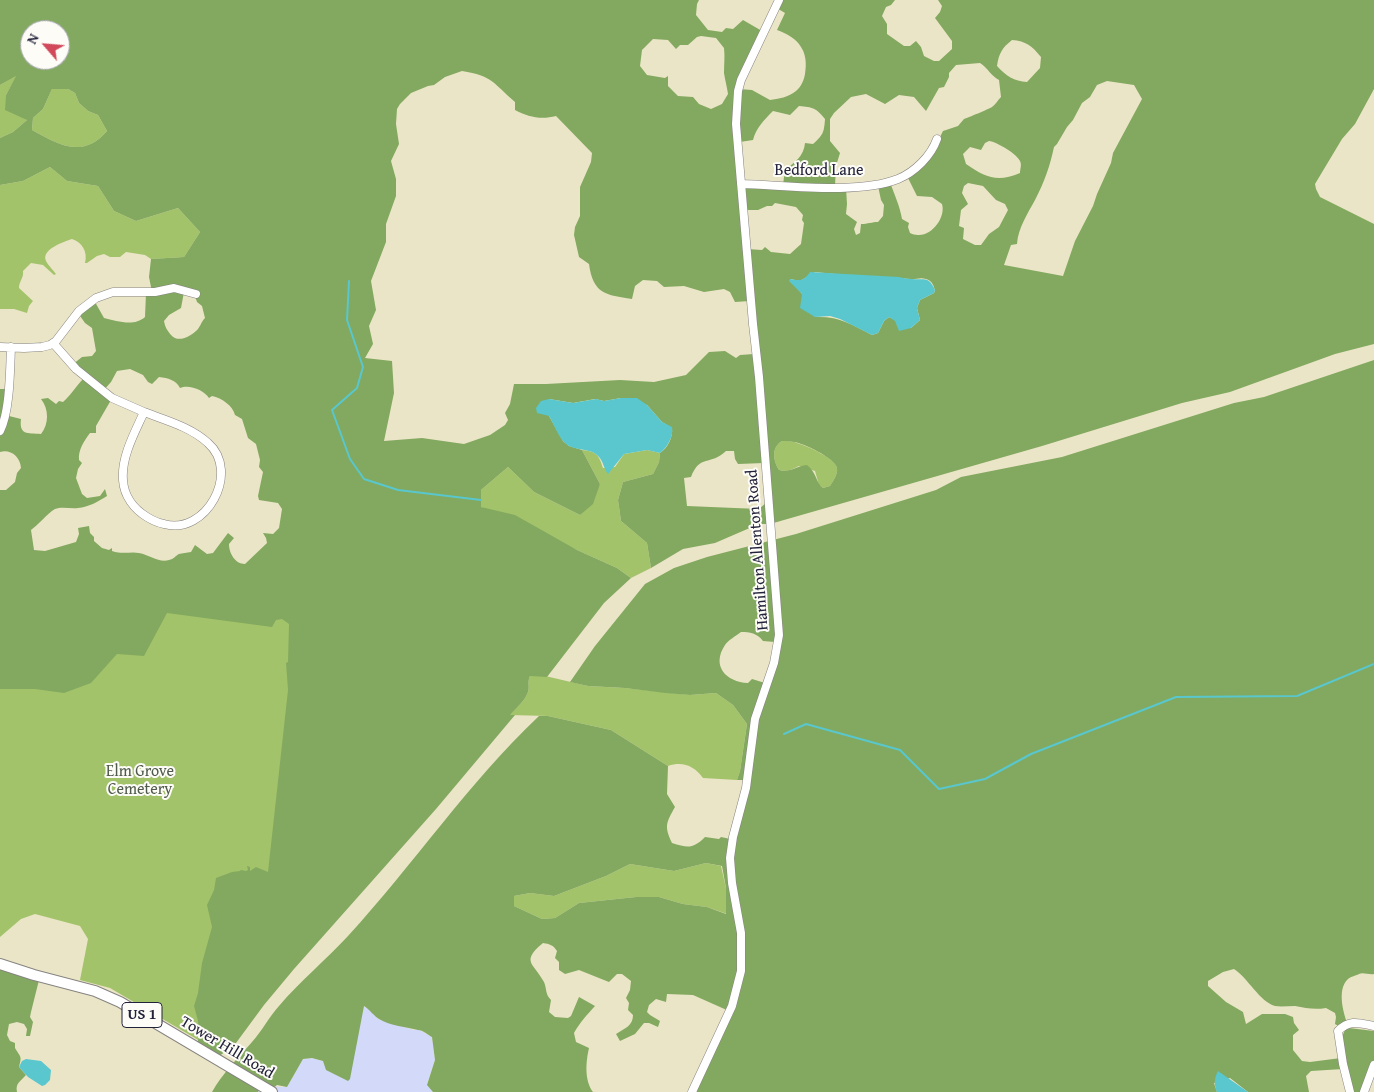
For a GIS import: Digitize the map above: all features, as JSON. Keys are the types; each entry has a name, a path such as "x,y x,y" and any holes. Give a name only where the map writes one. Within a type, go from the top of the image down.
{"main road":[{"name":"Tower Hill Road","path":"0,964 95,991 120,1002 272,1092"}],"street":[{"name":"Hamilton Allenton Road","path":"692,1092 732,1006 741,971 741,933 735,891 732,883 730,858 736,823 746,788 755,719 774,663 779,635 736,124 738,91 741,80 779,0"},
{"name":"Bedford Lane","path":"741,184 842,188 877,184 898,179 916,169 934,149 938,139"},
{"path":"0,346 42,347 53,343 79,311 96,298 113,292 155,292 174,288 196,294"},
{"path":"53,343 76,369 112,398 199,435 210,444 218,458 222,473 217,494 209,508 192,521 177,525 165,525 152,520 140,513 132,504 126,492 123,480 124,462 144,412"},
{"path":"0,431 4,424 8,394 11,347"},
{"path":"1350,1092 1338,1031 1345,1024 1356,1022 1374,1026"},
{"path":"1364,1092 1374,1065"}],"shaded area":[{"path":"363,1006 372,1011 378,1019 414,1030 418,1029 432,1037 435,1060 427,1084 433,1092 258,1092 261,1086 287,1087 303,1059 312,1058 323,1061"}],"green space":[{"path":"0,0 699,0 696,15 708,30 722,32 726,28 733,29 743,20 762,31 739,89 752,90 770,100 787,96 798,89 804,79 806,66 804,52 797,41 777,30 785,13 775,7 778,0 895,0 886,7 882,16 887,24 887,34 904,46 910,46 916,41 921,47 924,56 934,61 939,61 952,49 952,41 935,18 942,6 938,0 1374,0 1374,89 1355,124 1342,139 1315,184 1320,197 1374,224 1374,344 1335,354 1230,392 1182,403 1042,446 770,524 759,524 715,543 683,549 651,568 647,543 621,521 618,500 623,482 653,474 659,462 660,453 672,435 672,428 662,422 647,405 621,398 604,401 595,399 573,403 549,399 549,416 563,441 569,446 582,450 600,484 593,504 580,515 534,492 508,467 481,490 481,507 515,515 577,550 617,568 631,578 604,603 547,677 530,676 527,695 510,715 515,715 436,809 294,969 236,1043 217,1058 196,1047 199,1037 198,1021 194,1006 198,993 202,963 212,927 207,905 214,890 216,878 232,872 246,871 248,870 247,866 250,867 250,871 256,867 268,872 288,690 286,663 288,662 289,624 282,619 276,620 272,627 167,613 144,656 117,654 91,683 64,693 35,689 0,689 0,490 6,490 15,482 17,473 21,468 19,460 14,454 4,451 0,452 0,389 7,389 5,415 21,419 23,431 41,434 46,426 47,412 41,399 48,398 56,404 59,401 63,402 84,378 72,365 82,357 92,356 96,351 92,328 85,323 78,313 95,302 104,318 131,323 141,320 145,317 146,293 152,292 149,277 151,259 184,257 200,232 178,208 136,221 114,211 98,186 67,181 50,167 23,181 0,185 0,138 13,132 27,120 5,110 6,95 16,76 0,85","holes":["701,36 716,38 724,48 724,73 728,94 722,104 711,109 699,104 693,97 678,96 668,86 668,76 665,78 647,75 640,66 642,50 653,39 668,40 676,49 680,45 688,45","1012,40 1028,45 1041,57 1040,68 1027,82 1011,77 997,66 1003,48","980,63 999,80 1001,97 992,107 964,119 958,126 943,131 939,139 907,176 917,196 932,197 942,204 943,209 940,220 928,232 918,235 910,233 909,223 902,219 890,182 878,186 884,205 883,216 878,222 861,224 860,233 856,235 854,229 857,222 846,214 846,188 835,186 836,166 840,153 830,141 830,119 851,97 866,94 885,104 899,95 914,97 926,111 939,88 944,87 949,73 956,65","462,71 480,75 492,81 515,102 515,110 535,117 556,116 592,153 591,162 580,187 580,216 574,235 579,257 589,264 594,282 598,287 608,294 632,299 635,286 643,280 657,281 664,287 684,286 704,292 724,289 730,292 735,302 750,301 754,354 740,355 736,358 725,351 709,352 686,375 654,382 620,380 514,384 510,404 505,413 508,420 505,425 490,435 464,444 422,438 384,441 394,393 392,361 365,358 373,344 369,326 376,310 371,281 386,242 386,224 396,196 396,179 391,161 399,144 396,124 397,109 411,93 434,85 445,77","1107,81 1134,85 1142,99 1113,153 1111,163 1093,206 1075,241 1063,276 1004,265 1011,245 1017,244 1021,226 1049,168 1054,147 1073,120 1082,103 1090,97 1097,85","52,89 68,89 75,93 79,103 88,111 98,115 107,131 98,140 89,145 71,147 32,130 33,118 43,109","799,106 817,110 825,119 821,136 813,144 805,143 801,155 785,170 783,185 742,184 740,142 753,140 758,128 773,111 790,115","989,141 1002,146 1018,158 1021,164 1020,173 1005,178 998,178 985,175 966,164 963,154 970,147 981,150 985,143","968,183 983,186 996,200 1005,204 1008,210 999,227 989,234 981,245 975,245 963,239 964,228 959,226 961,210 968,204 962,193 964,186","775,203 796,207 803,215 802,220 804,223 801,244 790,254 771,252 765,247 762,250 747,249 743,210 758,210 772,206","815,272 912,279 924,278 933,284 935,290 934,293 920,300 917,308 920,320 911,328 889,317 884,321 878,333 872,335 838,319 815,317 802,294 790,279 800,281","184,292 195,296 197,302 202,306 205,318 196,331 187,337 177,339 166,328 164,321 169,315 181,308","130,369 143,375 152,384 159,377 166,378 174,381 180,388 196,388 204,392 209,398 212,396 220,399 229,406 235,415 242,419 248,438 256,444 260,460 259,467 263,472 258,496 259,500 278,503 282,509 279,528 273,534 263,533 267,543 245,564 238,562 231,554 229,544 234,538 228,533 213,553 207,554 195,545 191,552 179,554 165,561 139,553 120,553 112,551 112,548 109,550 102,548 94,541 89,526 78,528 79,534 76,542 45,551 34,550 31,530 52,511 60,508 86,507 107,496 105,489 100,496 87,498 82,494 76,478 82,463 79,460 82,446 90,433 96,433 96,426 111,400 103,391 117,371","782,441 792,442 804,445 831,460 837,470 830,486 823,488 807,465 786,471 779,470 774,458 776,447","726,451 734,451 738,464 764,463 767,502 759,509 687,506 684,478 691,477 698,465"]},
{"path":"17,75 6,95 27,120 13,132 0,138 0,85"},
{"path":"52,89 68,89 75,93 79,103 88,111 98,115 107,131 98,140 89,145 71,147 32,130 33,118 43,109"},
{"path":"50,167 67,181 98,186 114,211 136,221 178,208 200,232 184,257 151,259 145,255 126,252 120,257 110,257 104,254 85,263 85,251 76,240 72,239 64,242 50,250 45,257 47,263 56,274 54,275 43,265 31,263 23,271 19,288 33,301 27,313 14,309 0,309 0,185 23,181"},
{"path":"1374,360 1374,974 1361,973 1349,978 1342,990 1343,1010 1349,1028 1374,1031 1374,1072 1367,1092 1349,1092 1343,1069 1311,1071 1306,1076 1309,1092 1248,1092 1230,1078 1214,1083 1217,1092 692,1092 729,1011 693,995 667,994 666,1002 656,999 649,1005 647,1012 660,1021 658,1027 644,1023 635,1034 620,1041 616,1034 628,1026 633,1019 633,1015 628,1010 629,1003 626,998 630,990 631,981 622,974 617,974 609,982 579,970 565,974 559,970 559,962 555,958 557,951 551,945 543,943 532,954 531,962 544,982 547,994 551,1000 549,1012 555,1017 568,1018 571,1016 579,997 595,1006 574,1033 576,1042 589,1048 587,1076 593,1092 433,1092 427,1085 435,1060 432,1037 422,1031 383,1021 364,1006 350,1079 348,1081 326,1070 323,1061 312,1058 303,1059 287,1087 277,1085 270,1091 261,1086 258,1092 212,1092 225,1072 256,1038 279,1006 348,936 488,769 539,716 548,716 611,730 668,766 667,794 675,807 667,825 672,843 690,846 697,844 705,837 719,839 721,837 735,840 745,780 737,780 747,724 733,705 716,693 690,695 588,686 570,682 595,646 645,584 674,568 707,557 796,534 936,490 961,477 1062,457 1234,403 1264,397","holes":["741,632 758,636 763,641 775,642 765,683 752,679 748,683 733,680 723,672 720,666 721,653 725,645","706,863 722,866 726,888 726,914 707,907 683,904 659,897 636,897 579,903 555,918 542,919 514,906 514,896 530,893 554,896 606,876 630,864 674,871","1234,969 1269,1004 1314,1009 1326,1008 1335,1013 1335,1024 1345,1030 1341,1039 1341,1058 1310,1062 1302,1061 1293,1050 1293,1035 1299,1030 1294,1023 1293,1017 1285,1014 1262,1014 1246,1024 1243,1012 1226,1002 1208,986 1208,981 1223,972"]},
{"path":"782,441 792,441 831,460 837,470 830,486 823,488 819,485 815,471 799,466 784,471 779,470 774,454 776,447"},
{"path":"582,450 591,451 596,454 603,468 615,467 624,454 647,450 660,453 659,462 653,474 623,482 618,500 621,521 647,543 651,568 631,578 617,568 481,507 481,490 508,467 534,492 580,515 600,484"},
{"name":"Elm Grove Cemetery","path":"295,575 293,662 277,882 205,1044 110,988 80,980 88,939 80,926 35,914 21,919 0,937 0,676 163,602"},
{"path":"541,675 588,686 690,695 716,693 733,705 747,724 737,780 703,778 696,770 683,764 668,766 611,730 548,716 509,715 527,695 530,676"},
{"path":"706,863 721,866 726,888 727,914 707,907 683,904 659,897 636,897 579,903 555,918 542,919 514,906 514,896 530,893 554,896 606,876 630,864 674,871"},
{"path":"0,964 39,980 30,1017 33,1022 30,1036 26,1036 27,1029 24,1024 17,1022 9,1024 7,1035 10,1041 15,1043 15,1048 20,1057 19,1067 26,1075 18,1084 17,1092 0,1092"}],"water":[{"path":"810,272 923,279 929,281 935,290 934,293 920,300 917,308 920,320 911,328 899,331 895,321 889,317 884,321 878,333 872,335 840,319 830,316 815,317 800,308 802,294 789,281 790,279 804,279"},
{"path":"637,398 647,405 662,422 672,427 672,434 667,445 660,453 647,450 624,454 608,474 596,454 569,446 560,437 549,416 537,413 536,408 541,401 549,399 573,403 596,399 604,401"},
{"path":"26,1059 41,1061 51,1070 50,1080 45,1085 42,1086 28,1077 19,1067 22,1061"},
{"path":"1218,1071 1248,1092 1217,1092 1215,1082"}],"waterway":[{"path":"349,281 347,320 363,367 357,388 332,410 350,459 364,479 398,490 481,500"},
{"path":"784,734 806,724 900,750 939,789 985,779 1031,754 1176,697 1297,696 1374,664"}]}
